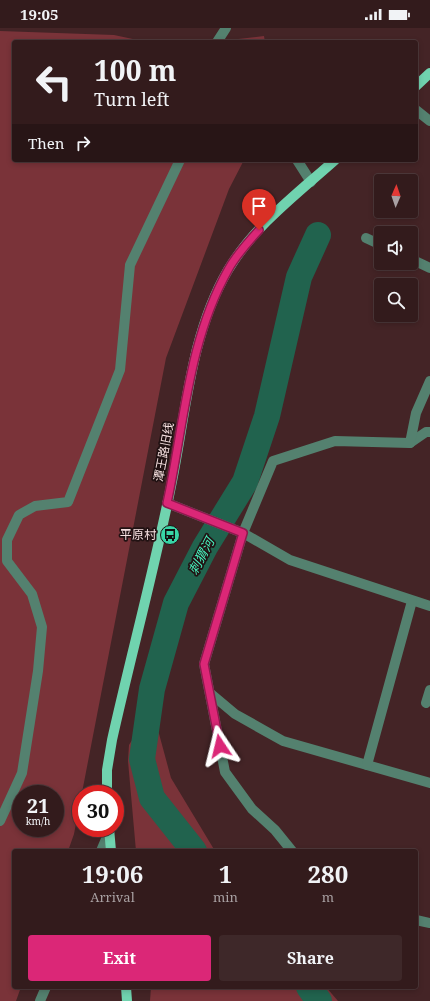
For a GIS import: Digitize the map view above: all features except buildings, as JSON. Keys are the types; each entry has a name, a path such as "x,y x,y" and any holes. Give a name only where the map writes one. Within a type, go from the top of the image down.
{"main road":[{"path":"418,84 430,73"},
{"name":"潭王路旧线","path":"107,785 107,770 112,740 167,503 193,363 214,299 228,270 242,248 268,220 333,162"},
{"path":"110,837 111,849"},
{"path":"126,989 127,1001"}],"street":[{"path":"218,40 226,28"},
{"path":"418,112 430,121"},
{"path":"0,820 22,773 38,671 42,627 32,594 7,561 7,540 19,515 34,506 68,502 120,370 130,265 179,162"},
{"path":"298,162 311,182"},
{"path":"366,238 374,242"},
{"path":"418,262 430,268"},
{"path":"410,443 416,413 430,381"},
{"path":"290,849 275,830 252,809 225,772 204,664 242,533 274,461 335,441 410,443 426,432 430,432"},
{"path":"167,503 242,533 290,560 430,606"},
{"path":"367,765 412,600"},
{"path":"426,703 430,690"},
{"path":"210,693 235,714 282,741 430,783"},
{"path":"102,849 106,837"},
{"path":"418,920 429,919"},
{"path":"40,1001 45,989"}],"shaded area":[{"path":"0,31 114,35 138,40 12,40 12,162 243,162 229,189 166,358 83,785 72,785 73,837 69,849 12,849 12,989 20,989 16,1001 0,1001"},
{"path":"264,36 265,40 229,40"},
{"path":"139,729 158,730 171,778 214,849 136,849 128,761 129,745"},
{"path":"151,989 328,989 338,1001 150,1001"}],"waterway":[{"name":"刺猬河","path":"192,849 152,798 142,759 152,689 176,603 205,547 245,482 267,416 299,277 318,235"},
{"name":"刺猬河","path":"310,989 319,1001"}],"place":[{"name":"平原村","path":"170,535"}],"route":[{"path":"220,746 204,664 243,533 167,503 193,363 204,325 214,299 228,270 242,248 259,230"}]}
